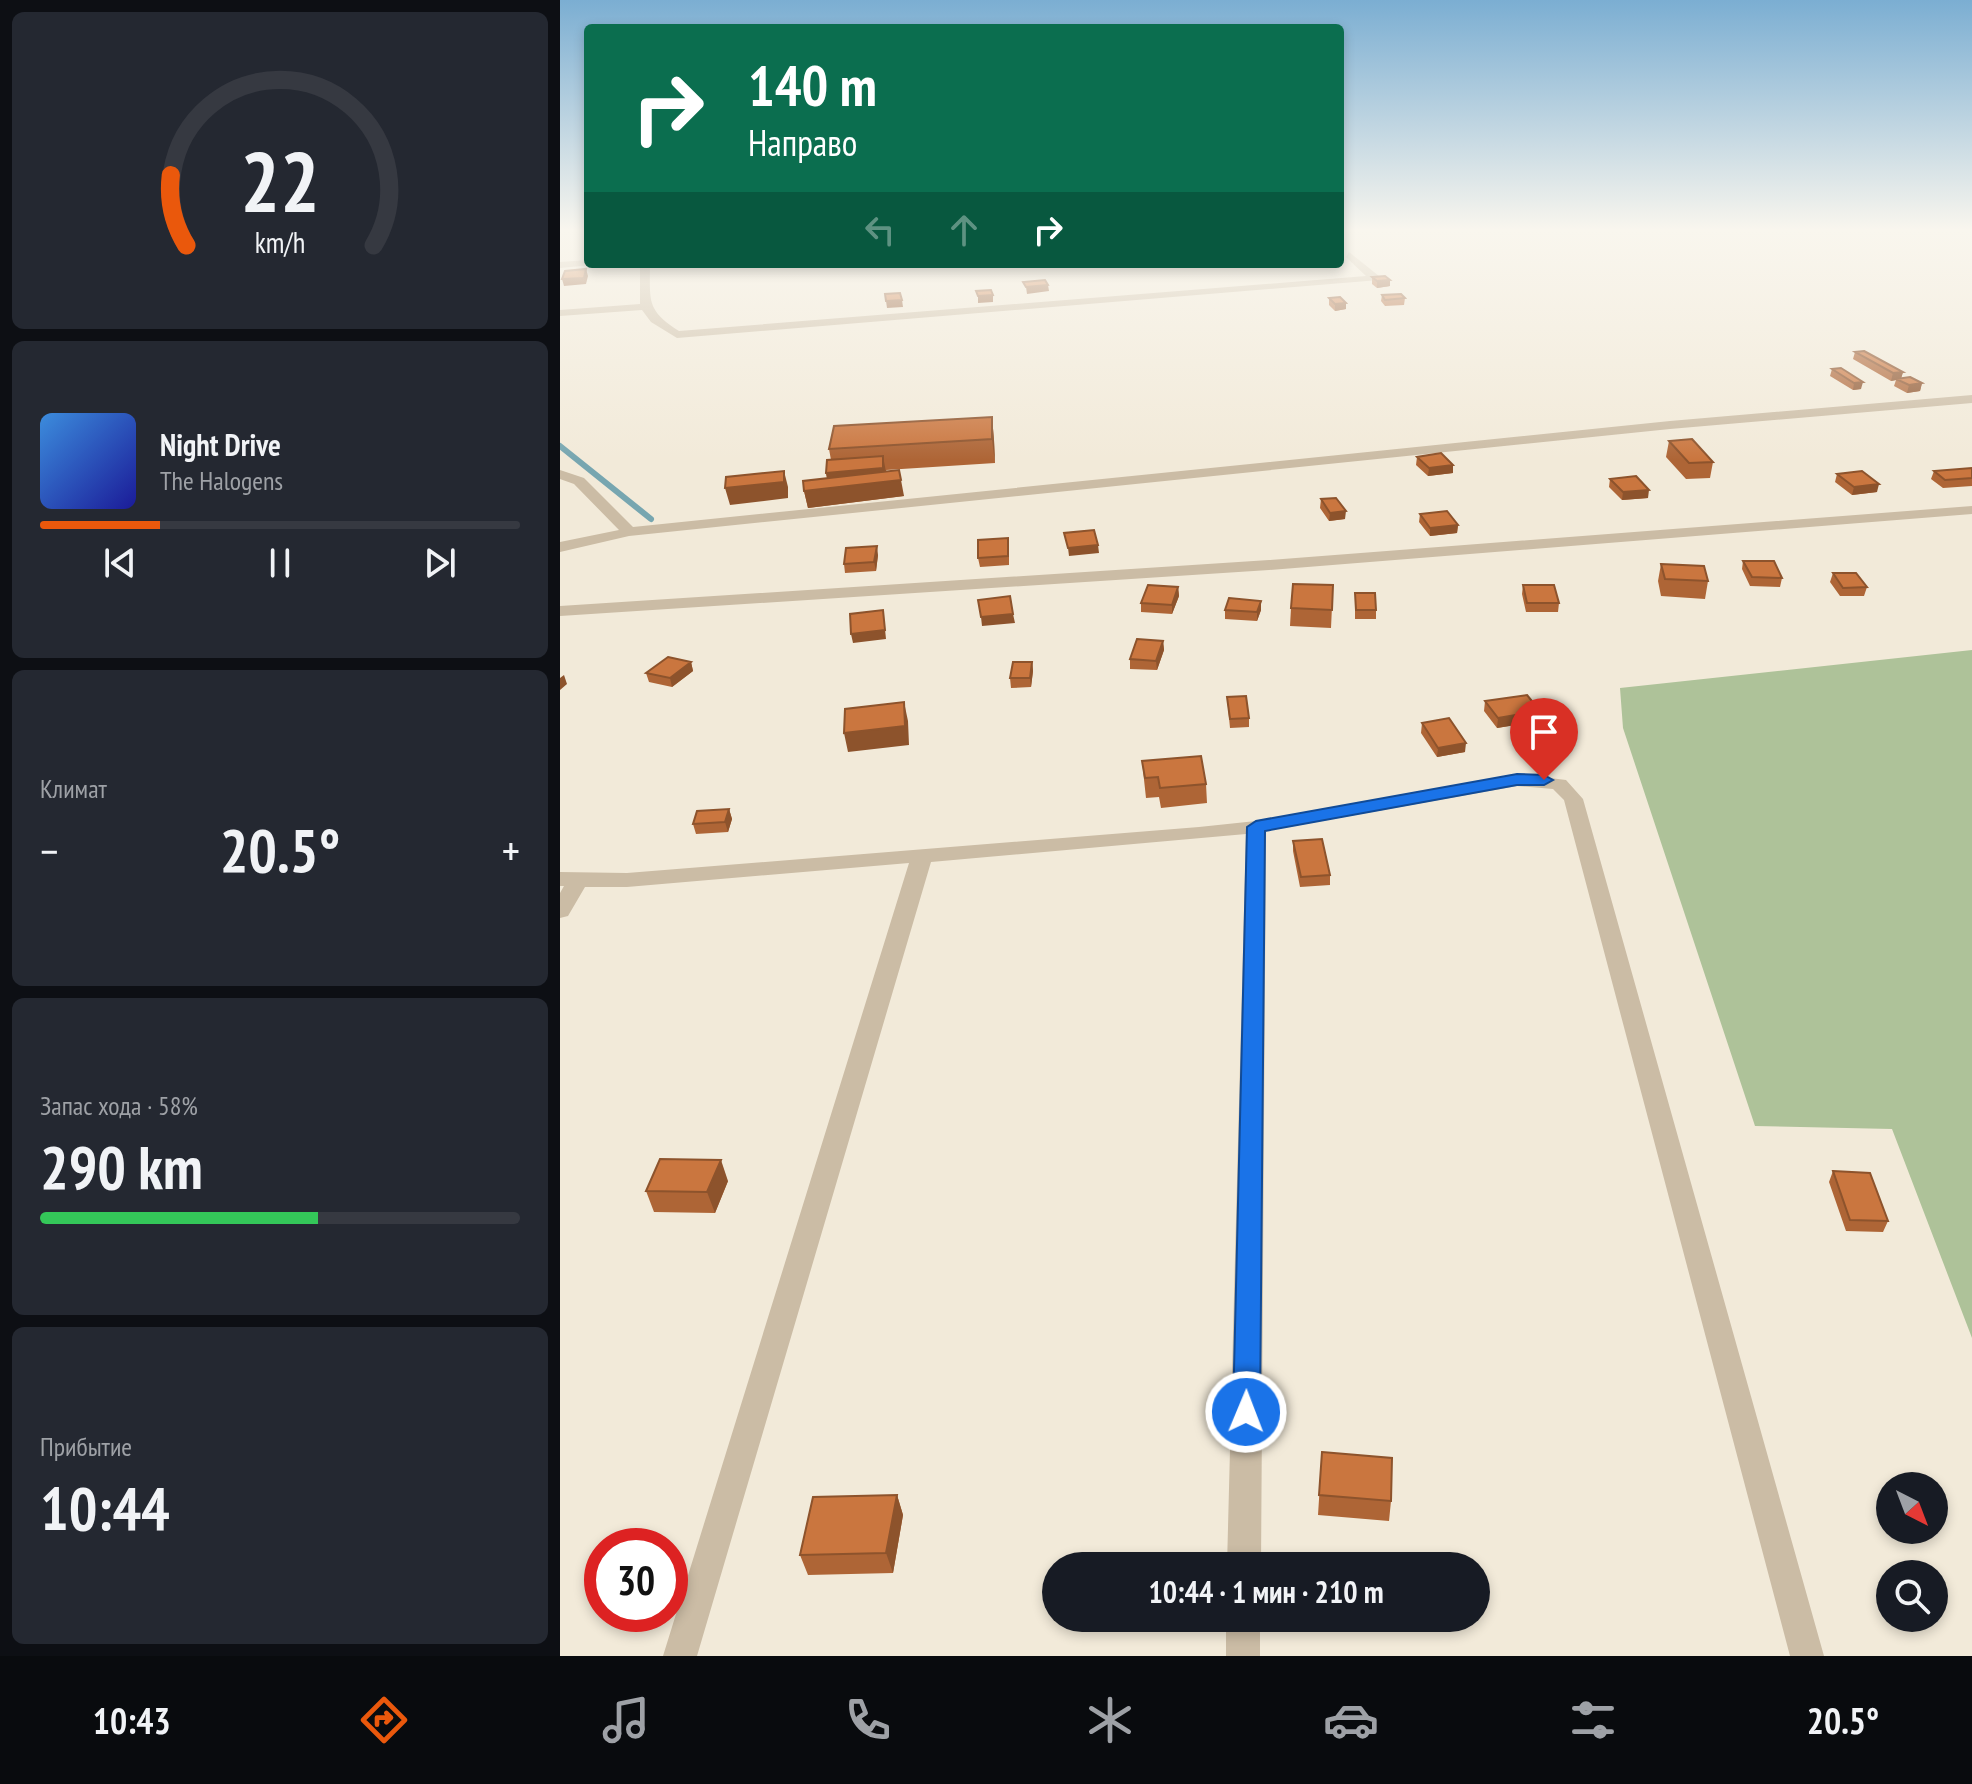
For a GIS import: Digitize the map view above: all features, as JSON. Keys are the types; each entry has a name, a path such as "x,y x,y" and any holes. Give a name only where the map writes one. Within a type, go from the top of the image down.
{"street":[{"path":"560,313 645,307 650,318 677,335 1029,306"},
{"path":"560,547 629,532 1655,427 1972,399"},
{"path":"560,474 579,481 629,532"},
{"path":"560,611 1239,567 1972,510"},
{"path":"560,911 569,879 627,880 1256,827 1517,780 1544,780 1559,784 1573,799 1807,1656"},
{"path":"1244,1552 1256,827"},
{"path":"680,1656 922,856"},
{"path":"1243,1632 1243,1656"}],"green space":[{"path":"1972,650 1972,1338 1892,1129 1755,1126 1623,728 1620,688"}],"building":[{"path":"1864,351 1903,372 1893,373 1855,352"},
{"path":"1841,368 1863,382 1854,383 1832,369"},
{"path":"1910,377 1922,383 1909,385 1896,379"},
{"path":"992,417 992,439 829,449 834,426"},
{"path":"1692,439 1713,462 1689,463 1669,441"},
{"path":"1441,453 1453,465 1429,468 1417,457"},
{"path":"883,456 883,468 826,473 827,460"},
{"path":"1972,468 1972,478 1945,480 1934,471"},
{"path":"899,470 901,480 804,491 803,481"},
{"path":"784,471 784,482 725,488 726,477"},
{"path":"1862,471 1879,484 1854,487 1837,474"},
{"path":"1636,476 1649,490 1623,492 1610,479"},
{"path":"1336,498 1346,511 1330,513 1321,499"},
{"path":"1447,511 1458,525 1430,528 1420,514"},
{"path":"1094,530 1098,545 1068,548 1064,533"},
{"path":"1008,538 1008,556 978,558 978,540"},
{"path":"877,546 874,562 844,564 846,548"},
{"path":"1743,561 1774,561 1782,578 1752,577"},
{"path":"1661,564 1704,566 1708,581 1665,579"},
{"path":"1833,573 1856,573 1867,587 1843,588"},
{"path":"1293,584 1333,585 1332,610 1291,608"},
{"path":"1148,585 1178,587 1172,605 1141,603"},
{"path":"1523,585 1554,585 1559,603 1527,603"},
{"path":"1355,593 1375,593 1376,610 1356,610"},
{"path":"1010,596 1013,614 981,617 978,600"},
{"path":"1229,598 1261,601 1257,612 1225,610"},
{"path":"883,610 885,630 851,634 850,614"},
{"path":"1137,639 1163,641 1156,661 1130,659"},
{"path":"668,657 691,662 670,678 646,673"},
{"path":"1013,662 1032,662 1030,678 1010,678"},
{"path":"1527,695 1540,711 1498,718 1485,701"},
{"path":"1246,696 1249,718 1230,719 1227,697"},
{"path":"904,702 905,726 844,733 845,709"},
{"path":"1449,718 1466,743 1438,748 1422,723"},
{"path":"1201,756 1206,784 1160,788 1158,777 1145,778 1142,761"},
{"path":"729,809 725,822 693,824 697,811"},
{"path":"1322,839 1330,875 1301,877 1293,841"},
{"path":"660,1159 721,1160 707,1192 646,1191"},
{"path":"1833,1171 1870,1173 1888,1221 1850,1220"},
{"path":"1322,1452 1392,1458 1391,1501 1319,1495"},
{"path":"897,1495 886,1553 800,1555 813,1497"}],"waterway":[{"path":"560,446 651,519"}],"route":[{"path":"1246,1412 1256,827 1517,780 1544,780"}]}
